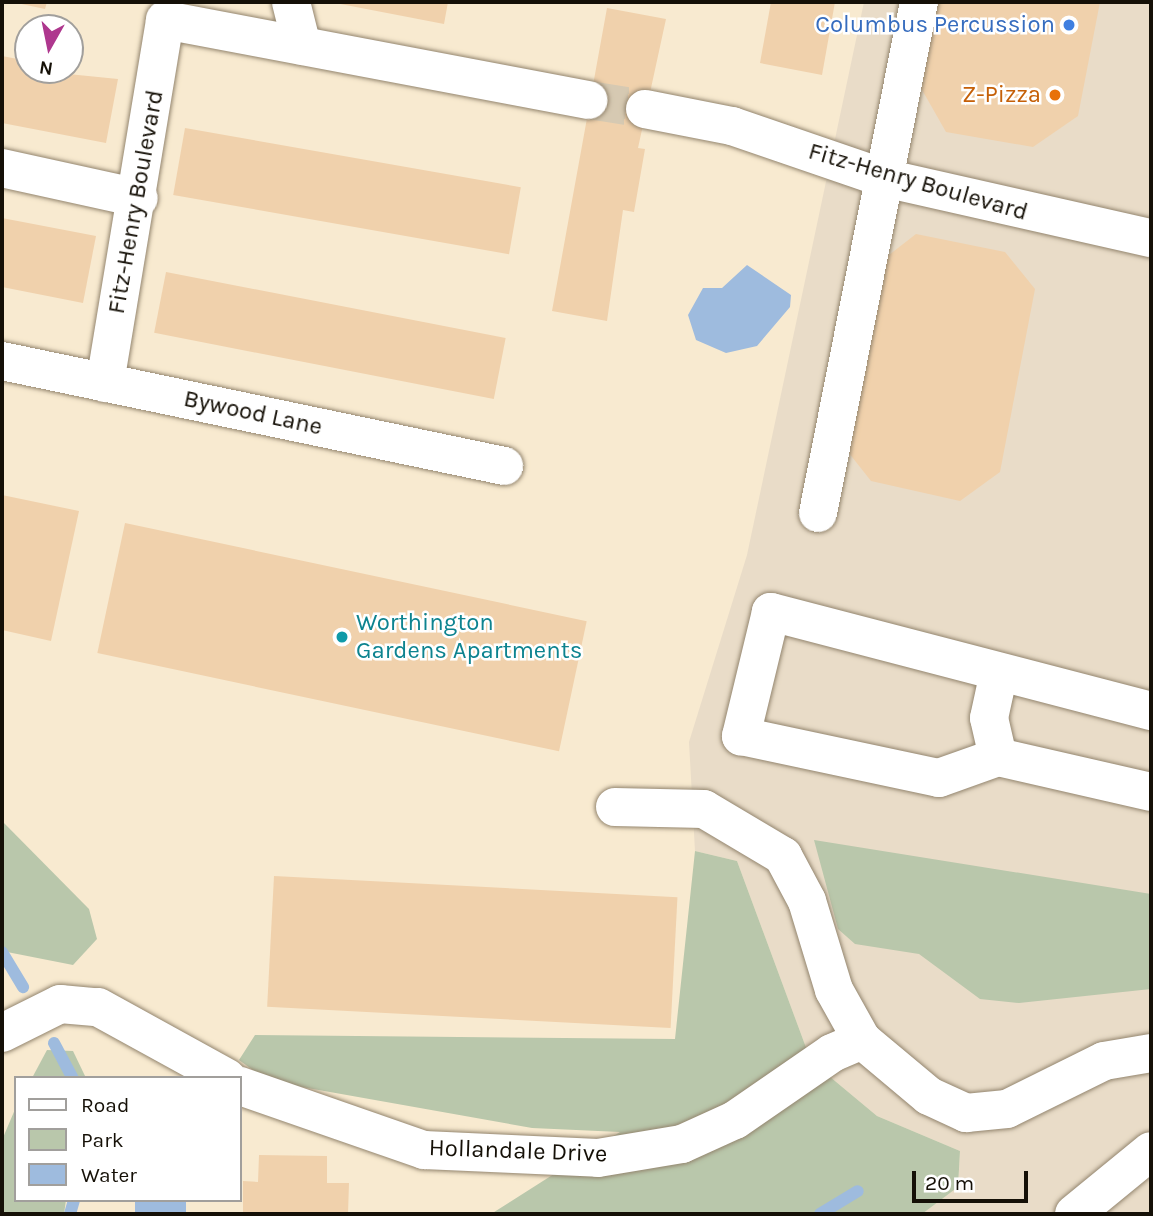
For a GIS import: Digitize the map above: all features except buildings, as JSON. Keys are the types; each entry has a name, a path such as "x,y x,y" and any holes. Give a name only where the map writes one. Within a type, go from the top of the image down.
{"street":[{"path":"291,2 302,46"},
{"path":"818,513 919,2"},
{"name":"Fitz-Henry Boulevard","path":"105,383 139,198 164,11 302,46 589,100"},
{"name":"Fitz-Henry Boulevard","path":"645,110 732,127 884,178 1151,238"},
{"path":"2,168 139,198"},
{"name":"Bywood Lane","path":"2,361 504,466"},
{"path":"1151,711 771,612 741,736 939,778 998,757 1151,792"},
{"path":"998,757 989,718 999,672"},
{"path":"615,807 704,809 783,856 807,901 834,990 862,1040 894,1072 966,1113 1007,1109 1104,1061 1151,1053"},
{"path":"2,1033 60,1004 98,1007 223,1076"},
{"name":"Hollandale Drive","path":"242,1087 424,1150 598,1158 682,1144 735,1120 832,1053 862,1040"},
{"path":"1074,1214 1141,1160"},
{"path":"1096,1214 1141,1160"}],"shaded area":[{"path":"864,2 1151,2 1151,1214 922,1214 958,1187 960,1151 877,1116 811,1061 737,861 695,851 689,742 747,555"}],"green space":[{"path":"2,821 89,909 97,939 73,965 2,951"},
{"path":"814,840 1151,894 1151,989 1019,1003 980,999 919,954 855,944 838,929"},
{"path":"695,851 737,861 811,1061 877,1116 960,1151 958,1187 922,1214 491,1214 620,1132 532,1128 268,1081 239,1060 255,1035 675,1039"},
{"path":"47,1050 73,1051 85,1076 33,1076"},
{"path":"14,1112 14,1202 66,1202 64,1214 2,1214 2,1140"}],"water":[{"path":"747,265 791,295 790,307 757,346 726,353 696,340 688,315 703,288 722,288"},
{"path":"135,1202 186,1202 186,1214 135,1214"}],"waterway":[{"path":"2,952 23,987"},
{"path":"54,1043 72,1076"},
{"path":"820,1214 858,1191"},
{"path":"70,1214 73,1202"}],"tunnel":[{"path":"589,100 645,109"}],"place":[{"name":"Columbus Percussion","path":"1069,25"},
{"name":"Z-Pizza","path":"1055,95"},
{"name":"Worthington Gardens Apartments","path":"342,637"}]}
